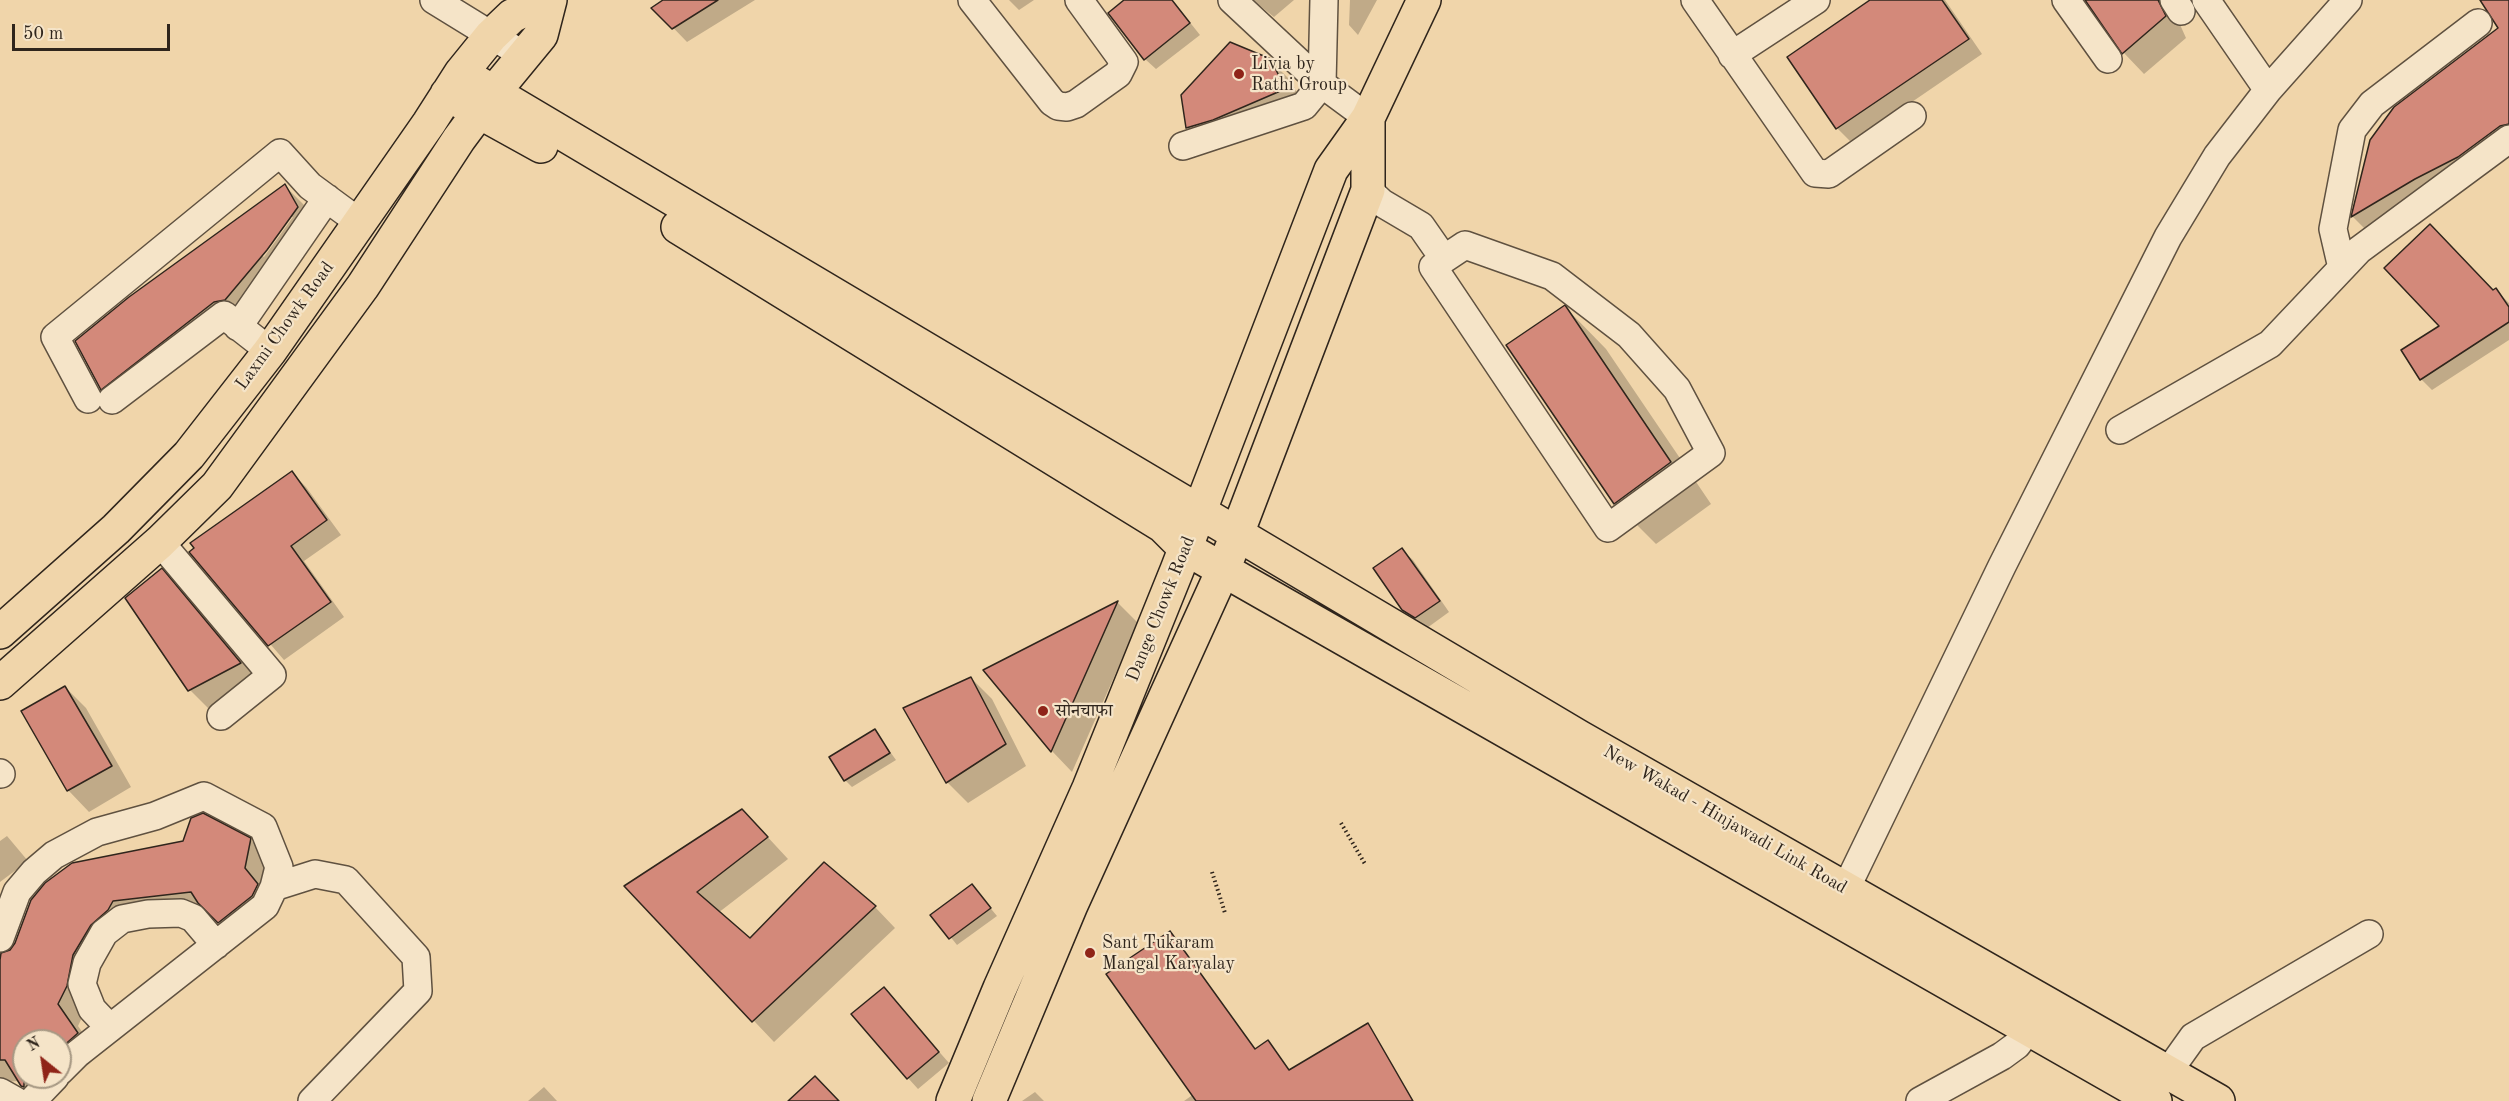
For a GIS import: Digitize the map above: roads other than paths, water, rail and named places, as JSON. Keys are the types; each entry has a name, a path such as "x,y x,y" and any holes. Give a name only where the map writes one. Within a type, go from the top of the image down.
{"main road":[{"name":"Laxmi Chowk Road","path":"0,632 116,529 189,455 270,351 429,123 454,83 491,36 512,16 543,0"},
{"path":"0,682 160,542 216,486 363,286 487,101 541,35 550,0"},
{"name":"Dange Chowk Road","path":"953,1101 1000,988 1089,788 1200,511 1330,170 1368,118 1424,0"},
{"path":"454,83 487,101"},
{"name":"New Wakad - Hinjawadi Link Road","path":"487,101 1200,511 1571,751"},
{"name":"New Wakad - Hinjawadi Link Road","path":"487,101 634,200 1163,526 1185,548 1571,751 2161,1087"},
{"name":"Dange Chowk Road","path":"989,1101 1071,905 1224,568 1368,190 1368,118"},
{"name":"New Wakad - Hinjawadi Link Road","path":"1839,903 2029,1029 2161,1087 2218,1101"}],"street":[{"path":"434,0 525,56"},
{"path":"972,0 1052,102 1058,106 1067,107 1076,104 1118,74 1124,62 1079,0"},
{"path":"1232,0 1322,84 1368,118"},
{"path":"1183,146 1304,106 1322,84 1324,0"},
{"path":"1695,0 1809,168 1821,175 1829,174 1912,116"},
{"path":"1732,55 1816,0"},
{"path":"2066,0 2108,59"},
{"path":"2206,0 2268,90"},
{"path":"1839,903 2002,566 2168,237 2217,156 2268,90 2348,0"},
{"path":"2342,268 2333,229 2352,130 2372,104 2478,23"},
{"path":"2120,430 2270,345 2359,250 2509,139"},
{"path":"270,351 224,315 100,400 55,337 280,153 310,186 359,222"},
{"path":"1368,190 1382,202 1421,226 1444,259"},
{"path":"238,327 327,198"},
{"path":"1465,245 1552,276 1629,335 1677,388 1711,453 1608,528 1433,267 1444,259 1465,245"},
{"path":"160,542 272,675 221,716"},
{"path":"0,938 17,892 34,872 54,855 97,832 154,816 204,796 263,827 279,867 266,906 72,1059"},
{"path":"274,887 315,874 346,880 416,957 418,991 312,1101"},
{"path":"110,1028 92,1009 82,984 87,963 105,933 122,919 148,914 181,913 193,918 216,945"},
{"path":"2161,1087 2193,1037 2369,934"},
{"path":"1920,1101 2002,1056 2017,1045 2029,1029"},
{"path":"32,1101 44,1089"},
{"path":"0,1092 16,1101"}],"place":[{"name":"Livia by Rathi Group","path":"1239,74"},
{"name":"सोनचाफा","path":"1043,711"},
{"name":"Sant Tukaram Mangal Karyalay","path":"1090,953"}]}
